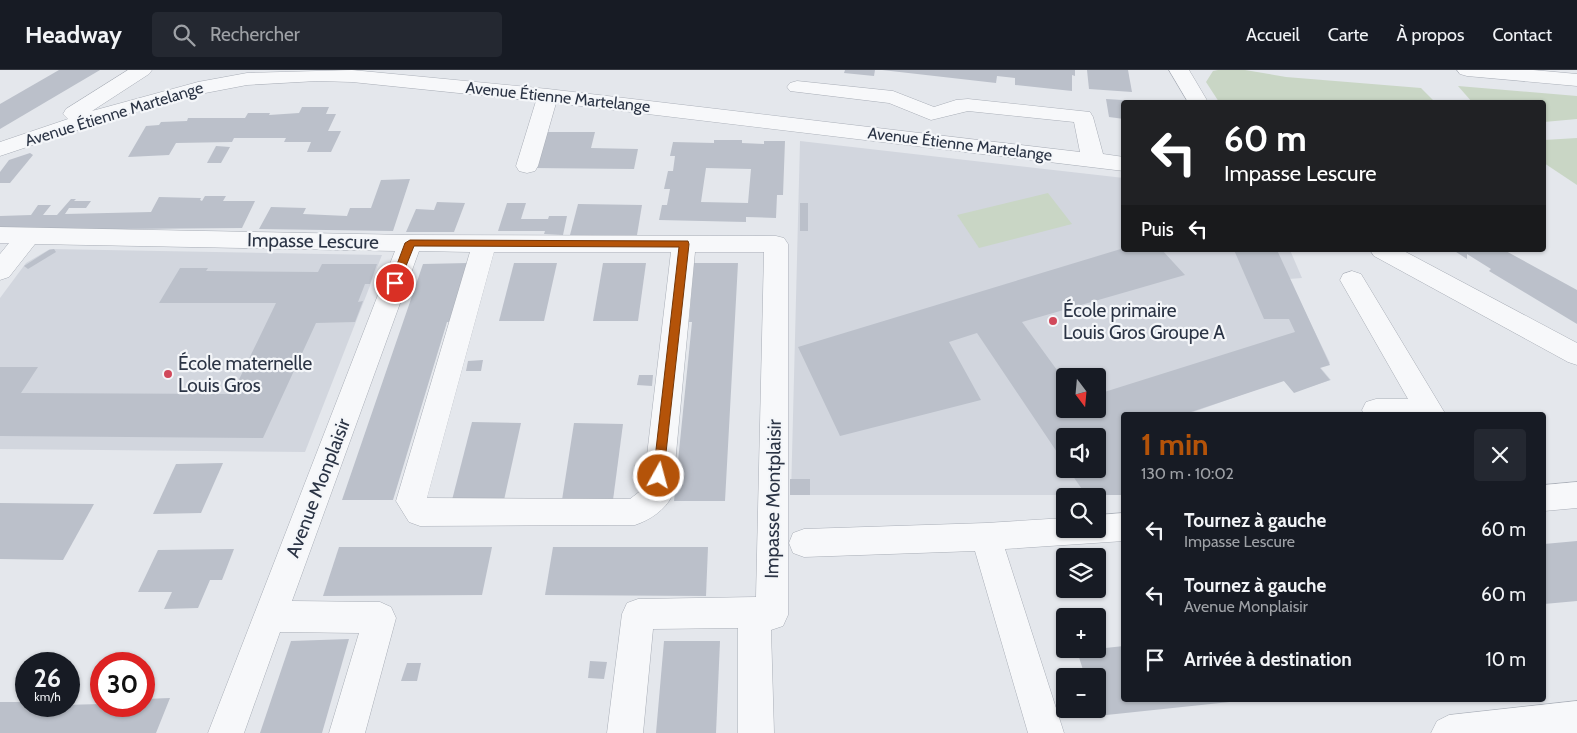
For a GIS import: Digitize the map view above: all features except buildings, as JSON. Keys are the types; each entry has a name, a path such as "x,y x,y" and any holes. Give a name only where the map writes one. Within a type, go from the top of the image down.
{"street":[{"path":"63,128 66,118 142,70"},
{"path":"222,70 247,79"},
{"path":"1179,70 1197,100"},
{"path":"1467,70 1546,74 1577,80"},
{"name":"Avenue Étienne Martelange","path":"0,149 157,98 247,79 318,75 425,76 548,95 1121,164"},
{"path":"797,87 893,97 931,114 941,113 956,106 968,105 1083,117 1093,160"},
{"path":"527,166 548,95"},
{"path":"0,271 29,234"},
{"name":"Impasse Lescure","path":"0,235 29,234 410,243 776,244"},
{"name":"Avenue Monplaisir","path":"226,733 410,243"},
{"path":"484,243 411,501 420,513 635,512 656,496 684,244"},
{"name":"Impasse Montplaisir","path":"754,612 772,614 776,244"},
{"path":"1386,252 1577,355"},
{"path":"1352,280 1430,412"},
{"path":"1377,412 1376,410 1430,412"},
{"path":"1546,498 1577,494"},
{"path":"804,543 986,537 1121,527"},
{"path":"986,537 1046,733"},
{"path":"625,733 638,614 754,612 756,733"},
{"path":"269,616 380,618 347,733"},
{"path":"1449,733 1545,728 1577,718"}],"shaded area":[{"name":"École primaire Louis Gros Groupe A","path":"800,141 1121,178 1121,252 1291,252 1302,278 1289,279 1330,363 1320,367 1331,380 1294,392 1283,380 1193,412 1121,412 1121,495 1106,495 1106,488 1056,488 1056,495 791,495"},
{"name":"École maternelle Louis Gros","path":"50,249 382,255 305,452 0,449 0,298 26,263"}],"green space":[{"path":"1245,70 1286,77 1421,88 1433,100 1218,100 1206,82 1213,71"},
{"path":"1458,86 1577,96 1577,119 1546,122 1546,100 1470,100"},
{"path":"1577,138 1577,185 1546,164 1546,140"},
{"path":"1048,193 1072,224 979,248 957,215"}],"place":[{"name":"École primaire Louis Gros Groupe A","path":"1053,321"},
{"name":"École maternelle Louis Gros","path":"168,374"}],"route":[{"path":"395,283 410,243 684,244 659,476"}]}
